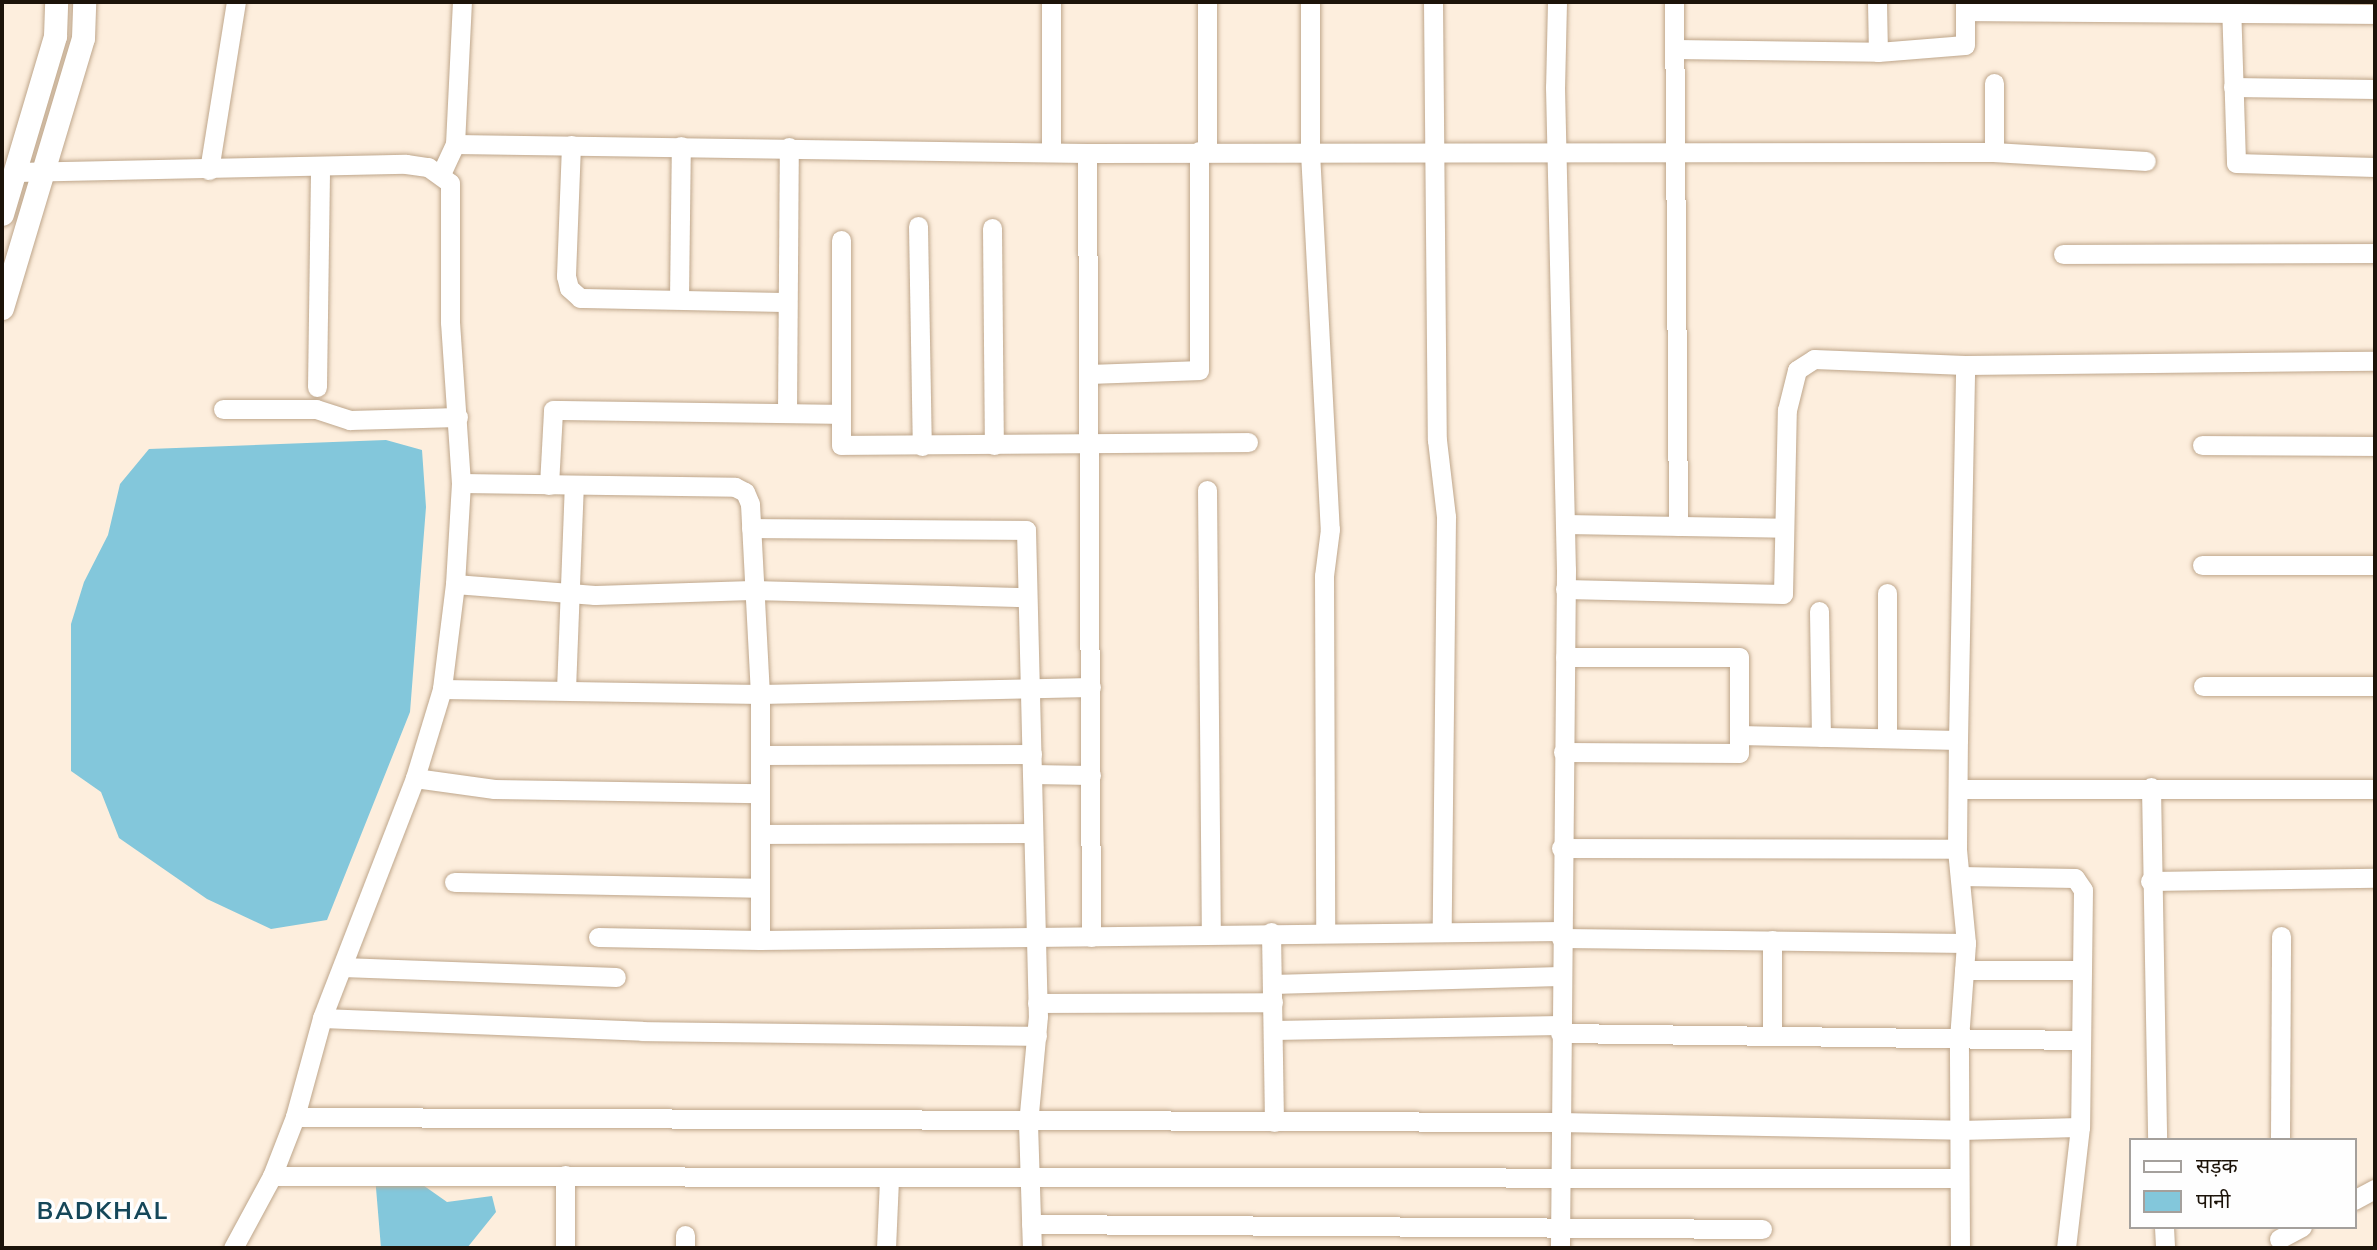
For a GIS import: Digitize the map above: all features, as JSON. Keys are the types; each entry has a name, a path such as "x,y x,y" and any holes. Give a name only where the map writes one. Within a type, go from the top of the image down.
{"street":[{"path":"2,214 55,36 56,2"},
{"path":"2,308 83,38 84,2"},
{"path":"209,170 236,2"},
{"path":"441,174 455,144 462,2"},
{"path":"1051,2 1051,150"},
{"path":"1091,373 1199,370 1207,2"},
{"path":"1310,2 1310,152 1330,529 1324,576 1325,932"},
{"path":"1433,2 1437,440 1446,517 1442,931"},
{"path":"1557,2 1556,151 1566,589 1558,1181 1560,1248"},
{"path":"1674,2 1678,526"},
{"path":"1877,2 1878,52"},
{"path":"1675,49 1878,52 1965,46 1965,7 2231,8 2375,14"},
{"path":"2231,8 2235,163 2375,167"},
{"path":"1994,83 1994,152"},
{"path":"2233,87 2375,89"},
{"path":"455,144 1051,150 1087,153 1994,152 2146,161"},
{"path":"571,145 566,276 569,288 580,298 786,302"},
{"path":"679,299 681,146"},
{"path":"787,412 789,147"},
{"path":"1087,153 1091,373 1091,937"},
{"path":"16,172 320,169 407,164 441,174 450,183 450,322 461,483 455,584 442,689 415,779 322,1018 295,1117 272,1176 233,1248"},
{"path":"317,387 320,169"},
{"path":"918,226 922,446"},
{"path":"992,228 994,445"},
{"path":"841,240 838,414 841,445 1248,442"},
{"path":"2063,254 2375,254"},
{"path":"1566,589 1783,594 1787,410 1803,363 1838,359 1965,365 2375,361"},
{"path":"1960,1248 1959,1039 1966,943 1957,849 1965,365"},
{"path":"223,409 316,409 350,419 458,417"},
{"path":"549,485 553,410 838,414"},
{"path":"2203,445 2375,446"},
{"path":"461,483 735,487 746,492 751,528 752,590 760,694 760,940"},
{"path":"566,690 574,485"},
{"path":"1207,490 1211,934"},
{"path":"1565,524 1784,528"},
{"path":"751,528 1026,530 1032,764 1032,936 1037,1003 1037,1036 1028,1123 1032,1248"},
{"path":"2203,565 2375,565"},
{"path":"455,584 570,593 752,590 1026,597"},
{"path":"1886,593 1886,738"},
{"path":"1819,611 1821,737"},
{"path":"1563,752 1738,753 1739,657 1565,657"},
{"path":"2203,686 2375,686"},
{"path":"442,689 760,694 1091,687"},
{"path":"1738,735 1958,740"},
{"path":"760,755 1032,764 1091,775"},
{"path":"415,779 494,789 760,793"},
{"path":"2151,787 2150,881 2157,1138"},
{"path":"1958,789 2375,789"},
{"path":"760,834 1032,833"},
{"path":"1562,848 1957,849"},
{"path":"1960,876 2075,878 2083,890 2080,1127 2066,1248"},
{"path":"2150,881 2375,878"},
{"path":"454,882 760,888"},
{"path":"598,937 760,940 1442,931 1966,943"},
{"path":"1271,932 1274,1122"},
{"path":"2280,1138 2281,936"},
{"path":"1772,940 1772,1036"},
{"path":"342,967 616,977"},
{"path":"1964,970 2082,970"},
{"path":"1037,1003 1272,993 1560,976"},
{"path":"322,1018 642,1031 1037,1036"},
{"path":"1273,1030 1560,1029 1772,1036 2081,1040"},
{"path":"295,1117 1028,1123 1559,1122 1959,1130 2080,1127"},
{"path":"272,1176 565,1175 1030,1181 1959,1178"},
{"path":"565,1175 565,1248"},
{"path":"886,1248 889,1179"},
{"path":"2356,1199 2375,1189"},
{"path":"1031,1224 1762,1229"},
{"path":"2164,1229 2165,1248"},
{"path":"2279,1238 2298,1229"}],"water":[{"path":"386,440 422,450 426,507 410,712 327,920 271,929 207,899 119,838 101,792 71,771 71,624 84,582 108,535 120,484 149,449"},
{"path":"375,1176 420,1183 447,1202 492,1196 496,1212 467,1248 381,1248"}],"district":[{"name":"BADKHAL","path":"103,1212"}]}
